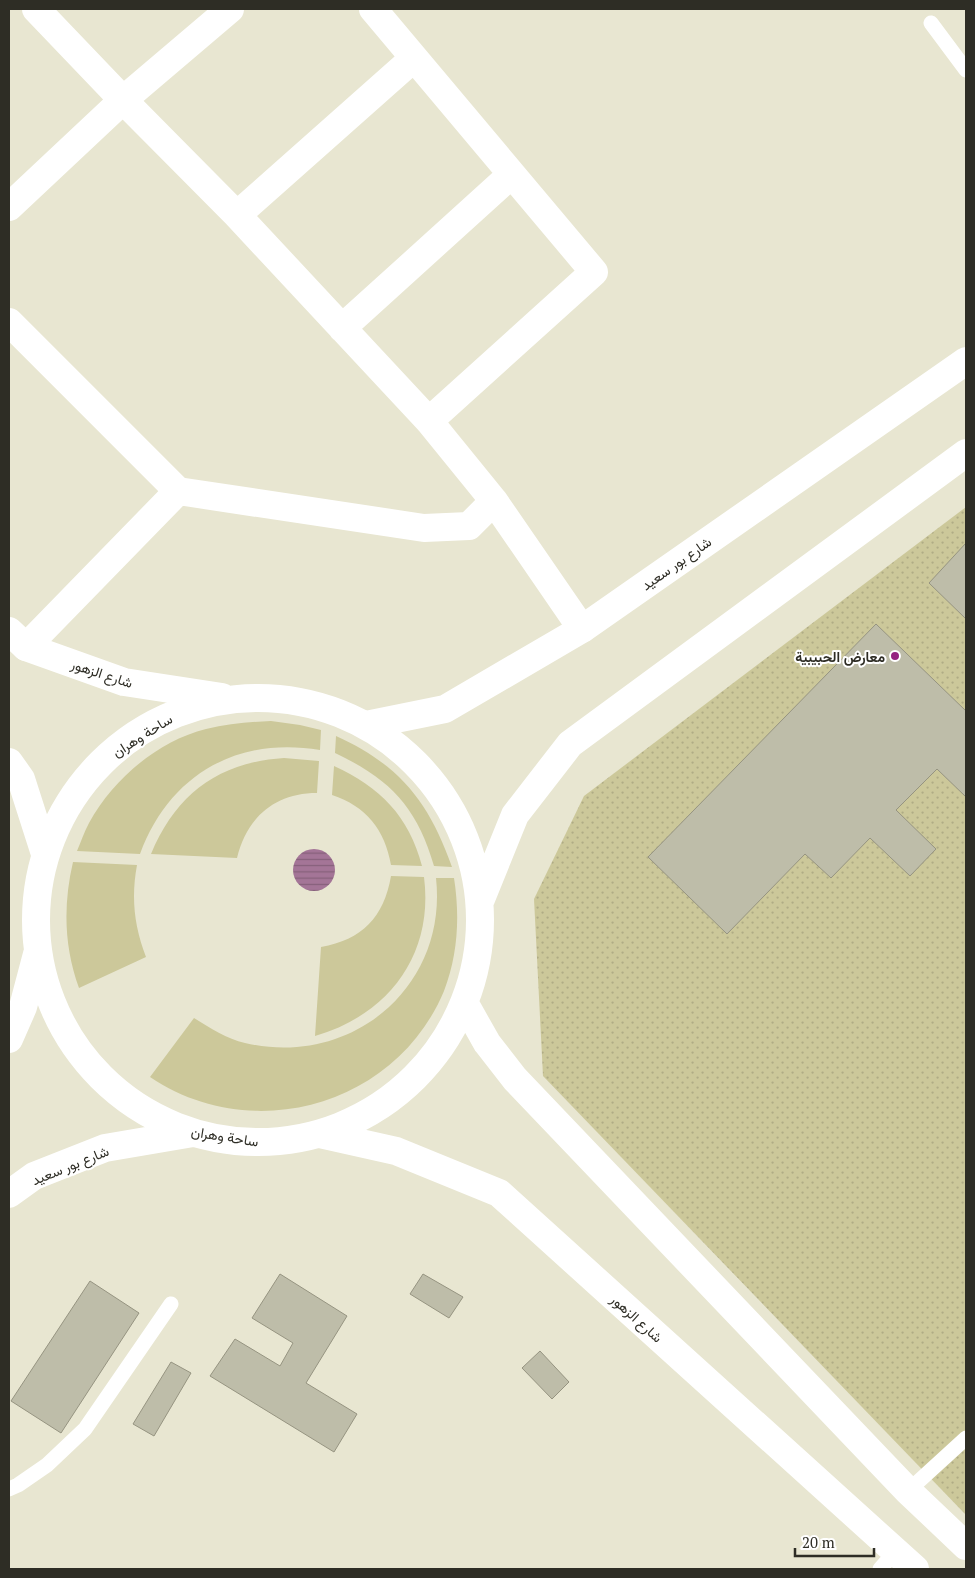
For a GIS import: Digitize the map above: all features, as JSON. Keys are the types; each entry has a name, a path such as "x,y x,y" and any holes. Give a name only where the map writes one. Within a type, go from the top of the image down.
{"main road":[{"path":"36,9 122,100 237,215 429,421 494,501 582,629"},
{"path":"9,207 122,100 230,9"},
{"path":"373,9 594,272 429,421"},
{"path":"237,215 414,58"},
{"path":"342,328 511,174"},
{"path":"9,322 178,491 424,528 469,526 494,501"},
{"name":"شارع بور سعيد","path":"366,725 445,710 582,629 966,361"},
{"path":"481,899 515,816 570,744 966,453"},
{"path":"18,639 178,491"},
{"name":"شارع الزهور","path":"18,639 124,682 233,699"},
{"name":"ساحة وهران","path":"233,699 302,702 366,725 423,769 463,829 481,899 480,953 466,1004 431,1062 381,1106 320,1134 257,1143 193,1133 136,1107 89,1066 55,1014 37,954 36,903 45,854 73,796 116,749 171,715 233,699"},
{"path":"9,762 20,779 45,854"},
{"path":"9,1039 23,1007 37,954"},
{"path":"466,1004 487,1042 515,1079 908,1491 966,1546"},
{"name":"شارع بور سعيد","path":"9,1194 34,1176 105,1148 193,1133"},
{"name":"شارع الزهور","path":"320,1134 396,1151 499,1193 897,1563"}],"lane":[{"path":"931,22 966,70"},
{"path":"9,1489 48,1466 85,1429 171,1304"},
{"path":"908,1491 966,1438"}],"shaded area":[{"path":"966,507 966,1515 543,1076 534,899 584,796"},
{"path":"271,721 321,730 320,750 290,747 261,749 234,756 210,767 188,783 169,802 153,826 140,854 77,851 89,823 111,791 138,764 154,752 188,735 206,729"},
{"path":"336,736 378,760 395,773 409,788 433,823 452,867 434,866 427,845 410,811 399,797 371,773 335,753"},
{"path":"284,758 319,761 317,793 302,794 288,798 275,803 265,810 248,831 237,858 151,854 173,814 202,785 220,774 239,766"},
{"path":"334,766 365,783 390,805 401,818 409,832 422,866 391,865 384,841 372,821 355,806 332,795"},
{"path":"318,849 326,852 332,858 335,870 332,882 326,888 310,891 302,888 296,882 293,866 296,858 302,852"},
{"path":"73,862 137,865 134,889 136,923 146,957 79,988 70,957 67,926 68,894"},
{"path":"391,876 424,877 425,905 421,932 413,956 401,978 384,997 364,1013 341,1026 315,1036 321,947 348,939 369,924 377,915 383,903"},
{"path":"436,878 454,878 456,892 457,921 455,949 449,977 444,991 422,1031 392,1063 357,1087 317,1103 275,1110 232,1109 190,1098 150,1077 194,1018 219,1033 238,1041 284,1048 321,1043 355,1031 385,1011 409,985 426,953 436,917"}],"building":[{"path":"966,543 966,619 929,583"},
{"path":"876,624 966,711 966,797 937,769 896,810 936,849 910,876 870,838 831,878 805,854 727,934 648,857"},
{"path":"280,1274 347,1316 306,1383 357,1414 334,1452 210,1376 235,1339 280,1366 293,1343 252,1318"},
{"path":"423,1274 463,1297 449,1318 410,1294"},
{"path":"90,1281 139,1313 61,1433 11,1401"},
{"path":"540,1351 569,1382 552,1399 522,1368"},
{"path":"171,1362 191,1373 154,1436 133,1424"}],"place":[{"name":"معارض الحبيبية","path":"895,656"}]}
